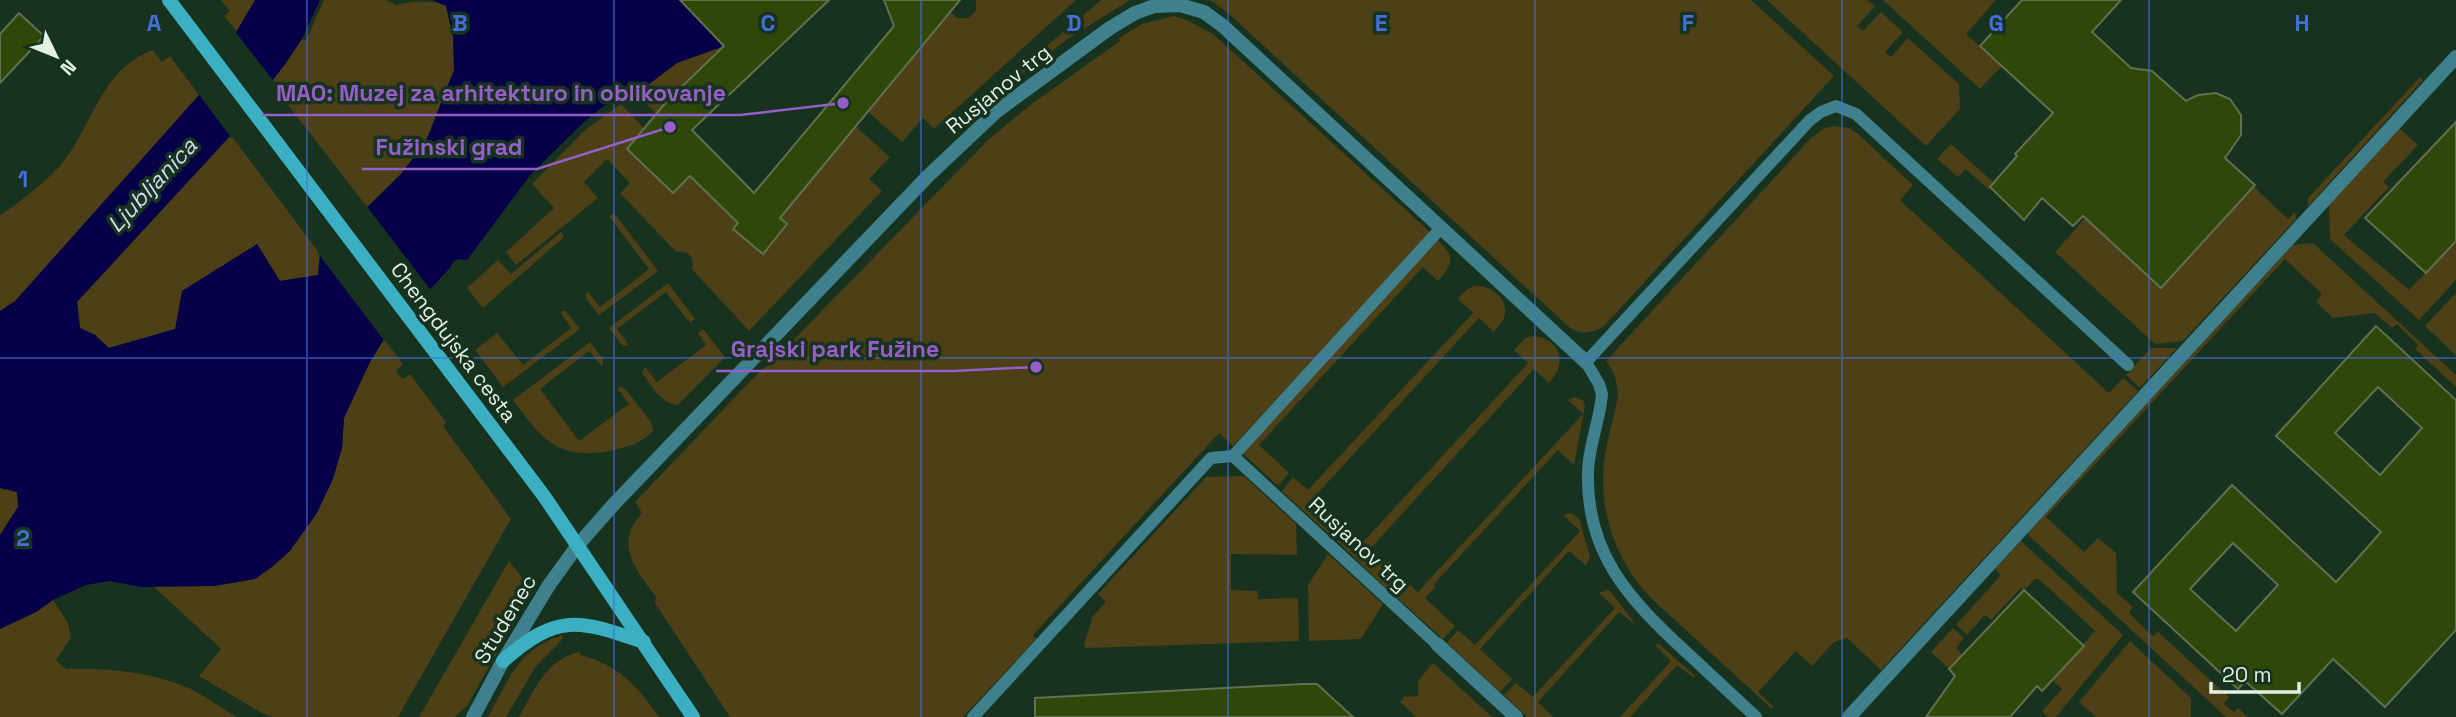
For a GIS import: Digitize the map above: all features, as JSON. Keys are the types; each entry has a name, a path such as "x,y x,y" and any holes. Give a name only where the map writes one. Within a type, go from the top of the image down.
{"street":[{"name":"Chengdujska cesta","path":"169,0 544,496 693,717"},
{"name":"Rusjanov trg","path":"578,545 627,489 957,148 997,111 1110,28 1135,13 1154,6 1180,5 1204,12 1223,26 1586,362"},
{"path":"1849,717 2456,57"},
{"name":"Studenec","path":"473,717 549,585 578,545"},
{"path":"503,661 538,633 562,625 594,626 644,642"},
{"name":"Rusjanov trg","path":"1437,644 1516,717"}],"lane":[{"path":"1756,717 1636,604 1609,565 1597,539 1588,489 1588,470 1602,394 1586,362 1801,129 1821,112 1836,106 1856,114 2128,365"},
{"path":"973,717 1211,458 1233,456 1441,228"},
{"name":"Rusjanov trg","path":"1233,456 1437,644"}],"shaded area":[{"path":"221,0 255,0 237,32 224,16 230,11"},
{"path":"324,0 386,0 396,5 433,2 446,5 453,37 454,70 426,141 401,174 367,207 271,83 302,39 306,41"},
{"path":"976,0 1076,0 934,129 923,118 902,142 867,111 950,12 957,18 969,18 976,11"},
{"path":"1101,0 1130,0 1068,39 1001,89 1010,77"},
{"path":"1210,0 1751,0 1834,76 1604,326 1595,331 1582,332 1569,327 1228,13"},
{"path":"1767,0 1867,0 1875,6 1857,26 1863,31 1881,12 1903,32 1885,52 1891,57 1908,38 1959,84 1960,109 1926,146"},
{"path":"1883,0 1996,0 1966,34 2002,66 1980,89"},
{"path":"1174,16 1213,34 1431,233 1233,446 1219,433 1033,635 1036,639 963,717 730,717 655,603 656,597 635,566 629,535 642,513 635,502 989,139 1033,103 1120,41 1119,38 1142,24"},
{"path":"724,46 656,114 636,93 677,63"},
{"path":"153,50 162,62 170,56 199,95 16,302 0,312 0,216 58,168 120,71"},
{"path":"2420,77 2423,80 2308,206 2308,198"},
{"path":"621,104 644,128 628,149 672,193 690,176 738,223 734,230 763,254 786,224 780,218 855,126 890,157 869,179 882,191 749,331 692,269 690,255 676,252 620,193 630,183 607,159 584,182 598,198 516,265 506,252 554,208 532,184 585,130"},
{"path":"1824,128 1849,128 1857,133 1913,185 1900,200 2109,393 2123,378 2138,391 1881,670 1847,638 1834,642 1812,666 1796,651 1758,692 1774,707 1771,708 1653,600 1639,584 1617,547 1605,508 1603,487 1607,444 1618,396 1615,378 1606,361 1811,138"},
{"path":"2399,128 2418,145 2383,182 2389,187 2344,235 2409,290 2456,242 2456,280 2419,320 2330,239 2329,205"},
{"path":"231,135 320,254 318,275 280,281 257,244 175,329 109,348 95,335 80,328 77,302"},
{"path":"1951,144 1994,183 1988,189 1966,169 1958,177 1937,159"},
{"path":"2254,187 2288,219 2295,212 2296,219 2183,341 2155,344 2055,252 2085,218 2161,288"},
{"path":"614,213 658,271 599,315 586,299 587,291 600,307 649,269 609,216"},
{"path":"561,232 564,237 483,308 467,288 498,260 511,274"},
{"path":"1437,239 1447,250 1450,259 1444,275 1438,281 1423,267 1259,445 1289,473 1278,486 1241,452"},
{"path":"2313,243 2456,375 2456,387 2415,349 2418,345 2397,324 2392,328 2375,313 2333,318 2316,302 2322,294 2285,259 2046,517 2084,552 2098,538 2116,553 2117,593 2133,607 2129,613 2153,636 2158,632 2229,697 2224,704 2234,712 2238,708 2248,717 2226,717 2027,534 2293,245"},
{"path":"668,283 695,319 690,323 666,292 617,329 629,345 623,346 609,328"},
{"path":"1474,286 1498,294 1505,305 1503,320 1494,332 1479,318 1315,496 1345,525 1333,538 1282,491 1293,477 1308,490 1473,313 1458,299"},
{"path":"2456,293 2456,356 2425,326"},
{"path":"566,311 580,329 503,387 475,350 497,333 523,365 571,328 560,312"},
{"path":"703,329 725,357 678,405 672,404 657,394 642,373 645,367 657,382 706,345 698,333"},
{"path":"1533,336 1550,342 1559,353 1560,360 1555,375 1549,383 1534,369 1371,548 1401,576 1388,590 1337,541 1349,529 1364,541 1528,363 1514,350 1525,338"},
{"path":"384,339 403,364 396,371 403,379 410,374 446,422 443,426 511,519 398,717 273,717 199,676 221,649 153,586 159,586 342,448 344,418 360,379"},
{"path":"590,342 603,359 603,365 601,366 589,351 540,389 579,441 629,404 617,388 622,387 651,422 653,431 639,442 610,451 592,453 564,449 543,436 513,400"},
{"path":"2151,348 2177,348 2140,388 2126,375"},
{"path":"1574,397 1583,400 1585,406 1574,465 1558,450 1434,584 1435,587 1425,598 1455,626 1443,639 1392,593 1404,579 1418,592 1583,414 1568,400"},
{"path":"1244,476 1296,524 1297,555 1231,554 1231,590 1258,591 1258,599 1298,598 1299,641 1085,648 1093,616 1106,602 1098,594 1206,477"},
{"path":"0,488 18,492 18,507 0,535"},
{"path":"1571,513 1579,518 1590,557 1586,566 1569,551 1480,649 1512,679 1500,692 1447,643 1458,630 1475,645 1580,531 1563,515"},
{"path":"2021,541 2123,635 2056,717 2048,717 2042,711 2062,689 2052,680 2095,631 2039,579 2035,579 2024,590 2021,588 1991,620 1985,615 1967,635 1956,625 2001,575 1995,569"},
{"path":"1328,554 1383,604 1361,639 1309,641 1308,585"},
{"path":"509,561 532,590 467,706 455,717 419,717"},
{"path":"1610,591 1637,626 1619,612 1538,702 1553,717 1527,717 1504,695 1516,683 1533,697 1615,608 1599,593"},
{"path":"53,600 68,623 71,638 56,660 66,669 98,669 164,679 195,691 237,717 0,717 0,629 36,612"},
{"path":"1953,628 1964,638 1956,648 1963,655 1949,669 1931,652"},
{"path":"563,635 561,641 536,666 506,717 488,717 509,678 525,657 548,641"},
{"path":"2130,641 2191,698 2191,717 2096,717 2079,702"},
{"path":"1659,644 1694,675 1694,678 1677,665 1630,717 1620,717 1671,661 1655,645"},
{"path":"580,652 580,655 606,665 626,678 659,717 519,717 536,686 550,668 569,655"},
{"path":"1433,663 1492,717 1416,717 1400,702 1404,697 1418,696 1418,681"}],"water":[{"name":"Ljubljanica","path":"255,0 320,0 302,39 231,135 77,302 80,328 95,335 109,348 175,329 182,291 257,244 280,281 318,275 320,254 401,174 426,141 454,70 453,37 446,6 432,0 764,0 724,46 677,63 628,100 614,98 584,122 531,174 467,260 458,259 452,263 384,339 370,362 344,418 342,448 333,479 317,513 290,551 272,567 255,579 215,586 141,587 110,581 86,585 0,629 0,535 18,507 17,492 0,488 0,311 15,301 199,95"}],"pier":[{"path":"234,30 275,83 232,139 197,92"},
{"path":"365,204 433,293 386,343 317,252"}],"building":[{"path":"680,0 829,0 692,130 754,193 894,26 884,0 960,0 780,218 787,224 763,254 733,229 738,223 690,176 673,193 627,149 667,101 724,46"},
{"path":"2022,0 2121,0 2092,32 2131,68 2152,71 2186,101 2198,95 2216,93 2230,99 2241,115 2241,135 2225,158 2255,185 2161,288 2083,216 2073,226 2042,198 2024,220 1990,187 2017,156 2015,154 2053,113 1980,46"},
{"path":"19,13 44,36 0,83 0,34"},
{"path":"2456,122 2456,241 2426,273 2365,218"},
{"path":"2376,326 2456,400 2456,630 2385,707 2333,659 2282,714 2245,681 2238,689 2133,592 2232,485 2336,582 2381,532 2276,436","holes":["2378,387 2422,428 2380,475 2335,433","2233,543 2278,585 2236,631 2190,589"]},
{"path":"2024,590 2084,646 2042,691 2037,686 2010,717 1926,717 1955,676 1949,669"},
{"path":"1317,684 1353,717 1035,717 1035,698"}],"place":[{"name":"MAO: Muzej za arhitekturo in oblikovanje","path":"843,103"},
{"name":"Fužinski grad","path":"670,127"},
{"name":"Grajski park Fužine","path":"1036,367"}]}
